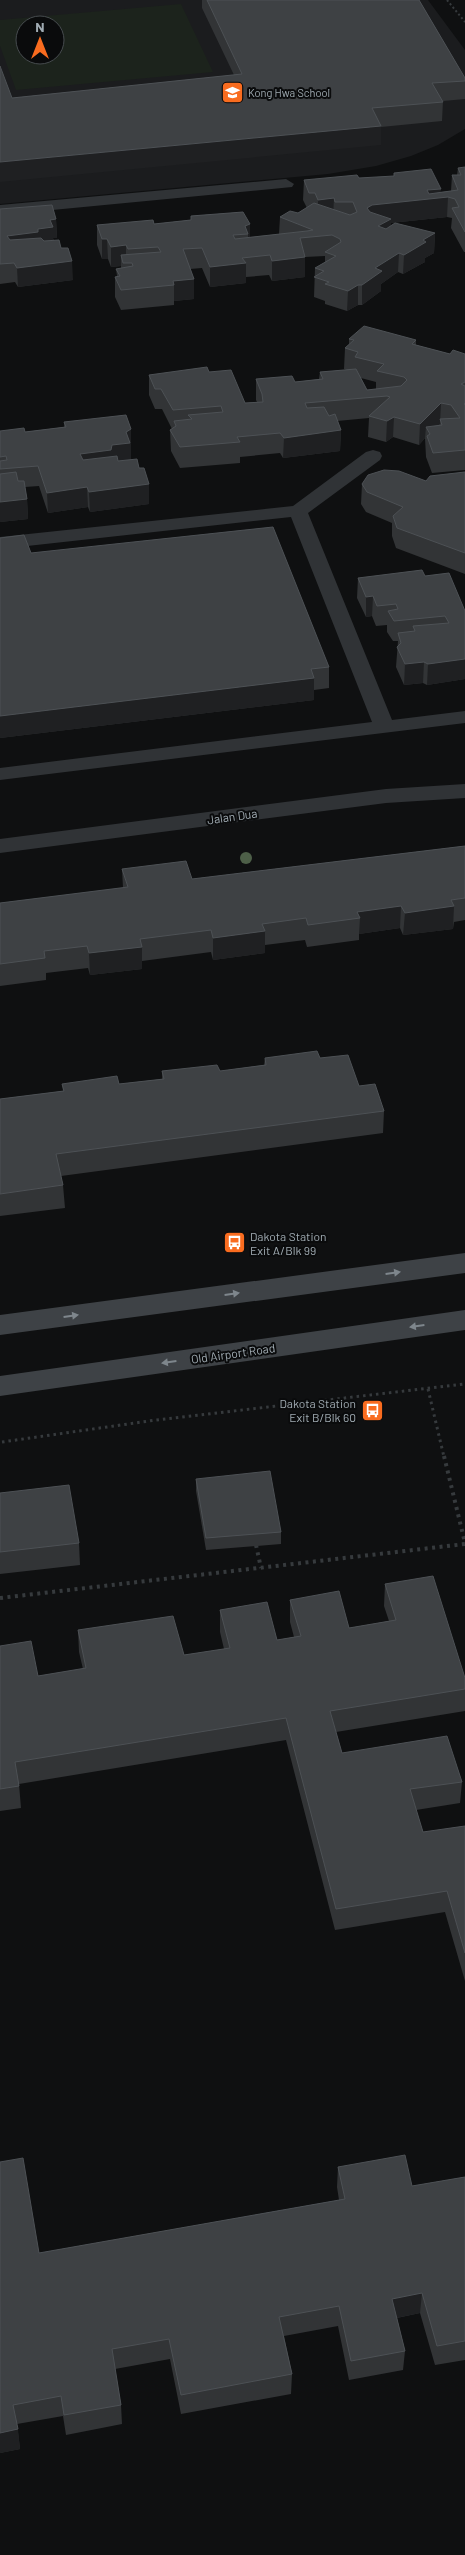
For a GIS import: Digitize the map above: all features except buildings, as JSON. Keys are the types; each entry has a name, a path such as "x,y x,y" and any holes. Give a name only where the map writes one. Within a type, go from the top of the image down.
{"main road":[{"path":"0,1325 465,1263"},
{"name":"Old Airport Road","path":"0,1386 465,1320"}],"street":[{"name":"Jalan Dua","path":"0,846 386,796 465,791"}],"lane":[{"path":"0,210 286,184"},
{"path":"0,543 298,510 374,456"},
{"path":"298,510 384,726"},
{"path":"0,774 465,716"}],"path":[{"path":"447,0 465,22"},
{"path":"2,1442 156,1420 465,1384"},
{"path":"0,1598 465,1543 428,1389"},
{"path":"256,1546 261,1568"}],"shaded area":[{"name":"Kong Hwa School","path":"0,0 428,0 465,50 465,129 438,145 411,156 376,166 328,174 0,204"},
{"path":"181,4 213,72 16,90 0,46 0,20 15,19 15,65 65,65 65,15 57,15"}],"place":[{"name":"Kong Hwa School","path":"232,92"},
{"name":"Dakota Station Exit A/Blk 99","path":"234,1243"},
{"name":"Dakota Station Exit B/Blk 60","path":"372,1410"}]}
